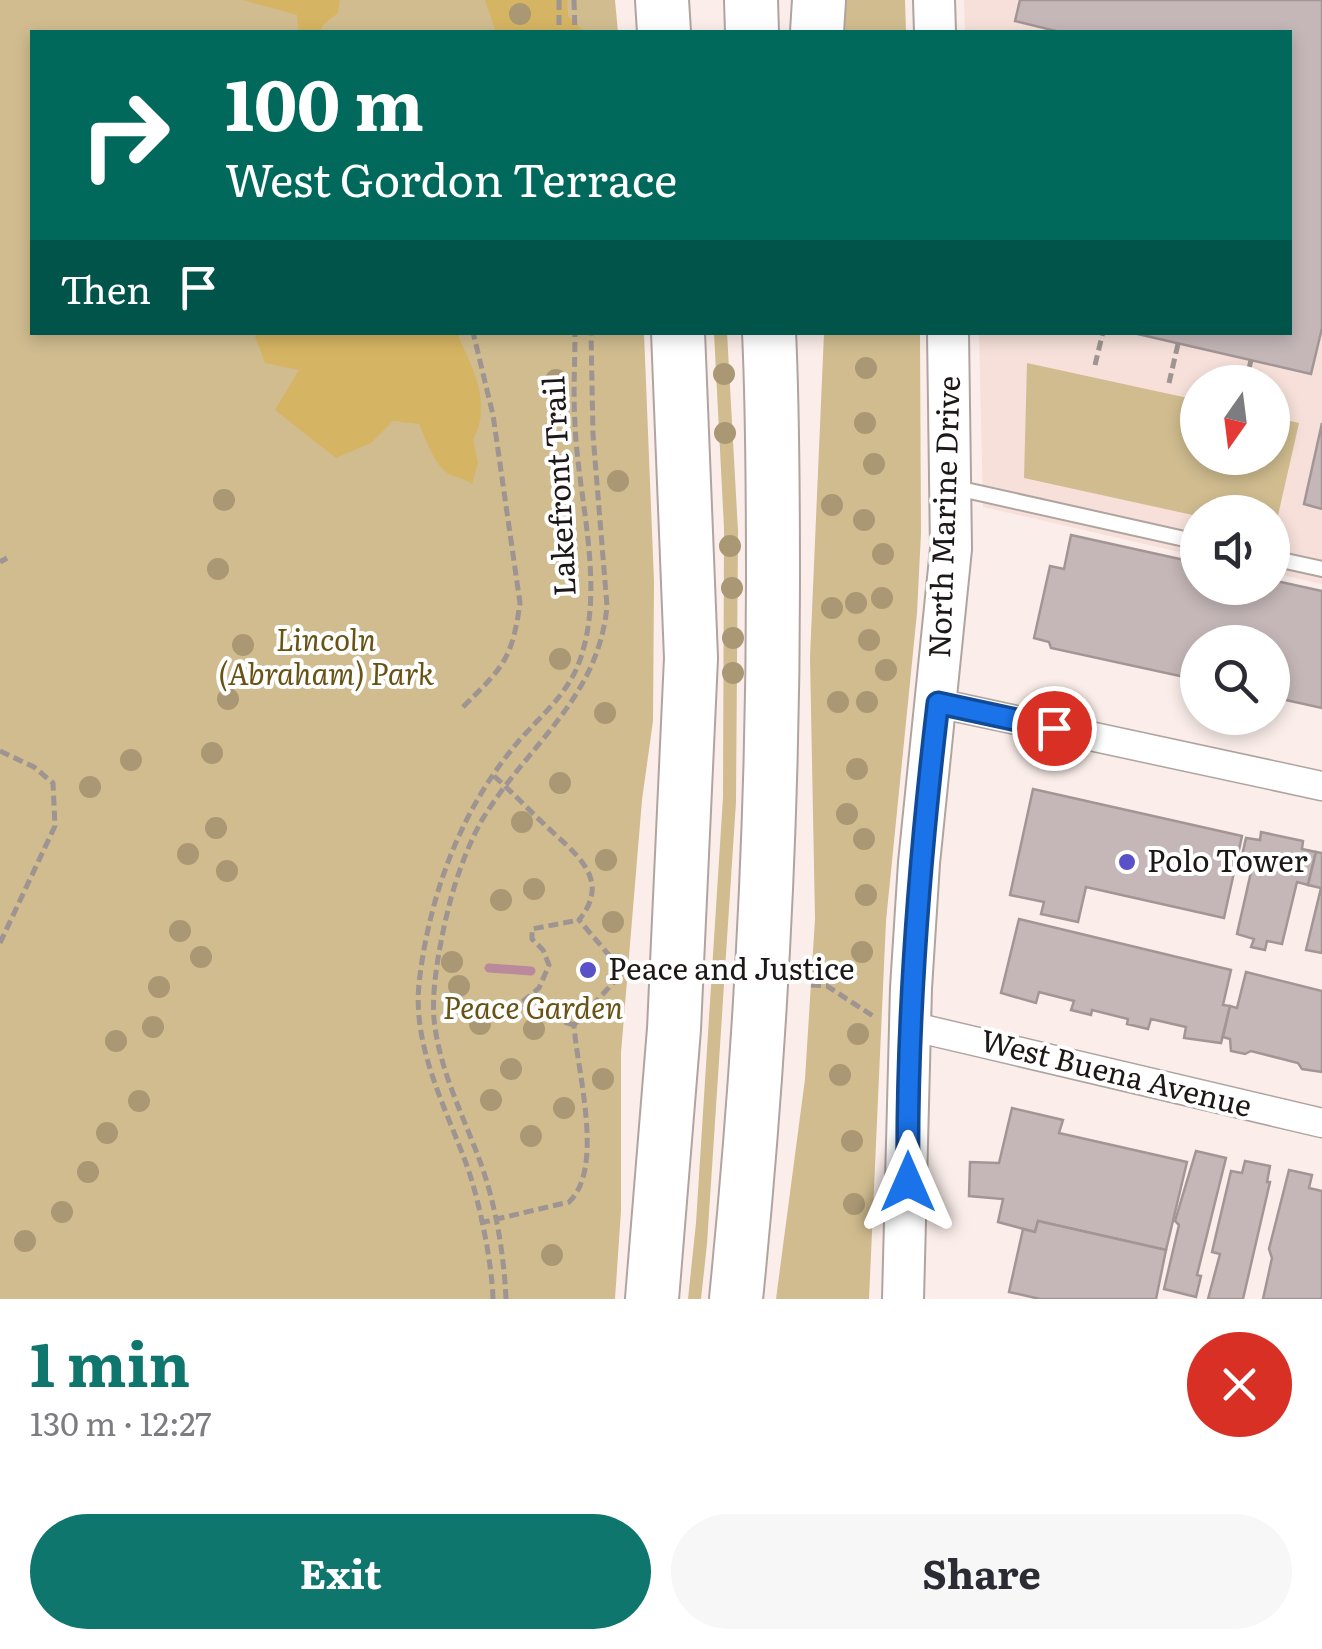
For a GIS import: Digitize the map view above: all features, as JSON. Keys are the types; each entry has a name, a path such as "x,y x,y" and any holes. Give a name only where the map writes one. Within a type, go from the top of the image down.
{"highway":[{"path":"662,0 664,30"},
{"path":"750,0 752,30"},
{"path":"818,30 819,0"},
{"path":"652,1299 674,1029 690,677 678,335"},
{"path":"736,1299 753,1132 766,918 772,730 769,335"},
{"path":"772,399 791,335"}],"street":[{"path":"934,0 935,30"},
{"name":"North Marine Drive","path":"903,1299 908,1213 907,1081 893,1022 920,863 951,549 948,335"},
{"path":"938,703 1322,786"},
{"name":"West Buena Avenue","path":"893,1022 1322,1123"}],"lane":[{"path":"951,487 1180,538"},
{"path":"1290,562 1322,569"}],"path":[{"path":"558,0 559,30"},
{"path":"574,0 575,30"},
{"path":"464,707 504,665 516,632 520,603 492,415 474,335"},
{"name":"Lakefront Trail","path":"493,1299 466,1162 428,1063 417,1020 419,984 432,904 475,805 508,753 556,703 581,659 589,616 589,573 574,424 575,335"},
{"name":"Lakefront Trail","path":"506,1299 495,1221 482,1167 452,1090 434,1016 451,898 482,822 580,692 604,635 607,606 593,435 591,335"},
{"path":"1095,365 1102,335"},
{"path":"1170,383 1178,344"},
{"path":"1250,365 1251,360"},
{"path":"0,751 34,768 53,783 56,806 55,826 0,943"},
{"path":"494,776 573,848 594,887 592,904 579,920 532,929 532,939 543,950 549,965 539,988 521,1003 535,1013 574,1025"},
{"path":"480,1224 570,1202 579,1194 588,1144 574,1025 614,982 618,972 614,961 579,920"},
{"path":"618,972 628,974"},
{"path":"811,984 828,986 893,1022"}],"shaded area":[{"path":"243,0 340,0 338,13 321,30 299,30 297,15"},
{"path":"485,0 567,0 568,16 583,30 495,30"},
{"path":"964,0 1322,0 1322,584 1290,577 1290,495 1180,495 1180,552 983,507 979,335 1292,335 1292,30 965,30"},
{"path":"255,335 458,335 481,399 479,426 473,440 478,463 472,484 444,470 419,424 393,421 371,443 336,458 275,410 299,370 265,363"}],"green space":[{"name":"Lincoln (Abraham) Park","path":"0,0 615,0 618,30 30,30 30,335 644,335 654,581 653,721 642,800 621,1053 621,1211 615,1299 0,1299"},
{"path":"837,0 905,0 906,30 835,30"},
{"path":"714,335 727,335 738,531 736,802 707,1244 701,1299 688,1299 723,797 724,528"},
{"path":"824,335 920,335 921,533 917,613 886,921 869,1299 776,1299 805,1079 815,919 810,657"},
{"path":"1027,363 1180,396 1180,475 1287,475 1283,495 1180,495 1180,512 1024,478"},
{"path":"1290,421 1299,423 1290,463"}],"building":[{"path":"1020,0 1322,0 1322,328 1311,374 1290,369 1290,365 1272,365 1142,335 1292,335 1292,30 1052,30 1015,21"},
{"path":"1322,423 1322,509 1304,504"},
{"path":"1071,535 1180,559 1180,605 1290,605 1290,584 1322,591 1322,708 1290,701 1290,625 1180,625 1180,676 1051,648 1049,642 1034,638 1050,566 1064,569"},
{"name":"Polo Tower","path":"1033,789 1242,836 1224,918 1086,887 1078,922 1041,914 1044,902 1010,895"},
{"path":"1261,832 1303,841 1302,849 1316,852 1308,885 1297,882 1282,944 1267,941 1265,950 1251,947 1254,939 1237,934 1251,872 1239,869 1246,838 1260,840"},
{"path":"1316,852 1322,853 1322,953 1306,950 1321,888 1308,885"},
{"path":"1019,919 1231,970 1223,1005 1230,1006 1221,1043 1184,1038 1186,1027 1151,1019 1148,1029 1127,1024 1128,1019 1092,1010 1091,1015 1071,1010 1074,1001 1039,992 1036,1003 1001,993"},
{"path":"1246,972 1322,991 1322,1072 1251,1051 1231,1051 1230,1039 1223,1037 1230,1006 1237,1008"},
{"path":"1012,1108 1063,1120 1059,1133 1187,1162 1166,1250 1038,1221 1035,1232 998,1222 1003,1199 969,1196 970,1162 999,1163"},
{"path":"1196,1151 1226,1158 1197,1275 1201,1276 1196,1297 1164,1289 1179,1225 1175,1221"},
{"path":"1245,1161 1270,1166 1270,1182 1243,1299 1208,1299 1220,1254 1212,1252 1231,1171 1242,1173"},
{"path":"1289,1170 1312,1175 1309,1188 1322,1191 1322,1299 1263,1299 1272,1258 1269,1249"},
{"path":"1038,1221 1166,1250 1156,1299 1040,1299 1009,1292 1023,1229 1035,1232"}],"waterway":[{"path":"489,968 531,971"}],"place":[{"name":"Polo Tower","path":"1127,862"},
{"name":"Peace and Justice","path":"588,970"}],"route":[{"path":"908,1182 911,988 938,703 1054,728"}],"park label":[{"name":"Peace Garden","path":"533,1009"}]}
